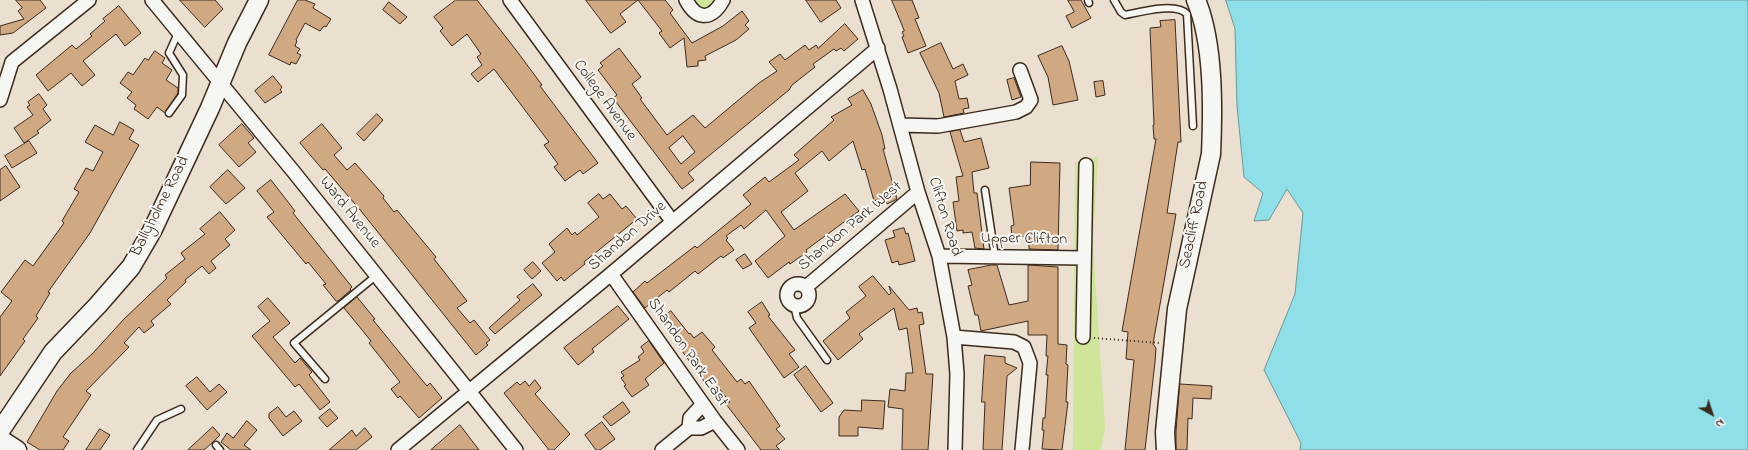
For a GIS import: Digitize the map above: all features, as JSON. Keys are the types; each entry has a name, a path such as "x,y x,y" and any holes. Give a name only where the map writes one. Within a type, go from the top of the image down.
{"main road":[{"name":"Ballyholme Road","path":"0,431 53,352 98,305 131,267 152,231 220,84 237,43 259,0"},
{"name":"Seacliff Road","path":"1166,450 1165,432 1177,308 1211,154 1212,132 1209,51 1201,10 1196,0"},
{"path":"0,431 17,450"}],"street":[{"path":"0,100 2,85 12,62 89,0"},
{"name":"Ward Avenue","path":"152,0 377,275 516,450"},
{"name":"College Avenue","path":"510,0 672,222"},
{"path":"686,0 691,9 698,15 708,16 718,10 723,0"},
{"name":"Clifton Road","path":"862,0 878,48 918,192 939,256 954,337 957,374 955,450"},
{"name":"Shandon Drive","path":"398,450 611,274 878,48"},
{"path":"900,125 938,126 1016,112 1026,107 1031,100 1020,70"},
{"path":"1083,337 1086,166"},
{"name":"Shandon Park West","path":"794,305 802,305 807,300 809,294 806,287 918,192"},
{"name":"Upper Clifton","path":"939,256 1084,258"},
{"name":"Shandon Park East","path":"611,274 703,404 738,450"},
{"path":"954,337 1014,342 1024,347 1030,363 1022,450"},
{"path":"689,428 690,418 703,404"},
{"path":"662,450 689,428 701,428 715,420"}],"lane":[{"path":"1114,0 1121,12 1125,15 1158,9 1178,8 1184,10 1187,14 1193,126"},
{"path":"169,113 182,95 183,75 169,53 179,33"},
{"path":"985,190 995,257"},
{"path":"325,379 294,343 377,275"},
{"path":"794,305 797,318 827,360"},
{"path":"137,450 157,420 181,409"}],"path":[{"path":"1083,337 1173,344"}],"green space":[{"path":"692,0 716,0 709,8 701,9"},
{"path":"1098,156 1093,245 1105,427 1101,450 1073,450 1075,163"}],"water":[{"path":"1226,0 1748,0 1748,450 1300,450 1301,443 1264,370 1295,294 1303,213 1287,189 1269,220 1254,221 1263,193 1244,177 1237,106 1235,29"}],"building":[{"path":"16,0 40,0 46,8 13,33 0,35 0,26 24,19 18,11 22,8"},
{"path":"180,0 215,0 223,9 205,27"},
{"path":"298,0 305,0 315,4 313,8 331,19 326,27 324,26 320,31 305,23 296,40 295,46 300,49 297,53 301,55 296,64 291,62 290,65 269,55"},
{"path":"456,0 477,0 542,85 540,86 598,163 583,174 580,170 565,181 554,167 558,164 544,145 549,142 494,69 478,82 471,74 482,65 477,57 481,54 467,34 452,46 440,31 443,28 434,17"},
{"path":"586,0 638,0 620,14 626,22 611,33"},
{"path":"638,0 665,0 673,10 670,13 692,43 723,26 742,11 749,21 745,25 749,29 736,40 705,56 706,60 698,61 698,66 687,67 684,38 670,48 659,33 662,31"},
{"path":"806,0 836,0 841,8 821,22"},
{"path":"892,0 912,0 919,18 915,19 926,46 908,53 902,37 904,36 902,32 904,31"},
{"path":"1068,0 1081,0 1091,18 1072,28 1066,16 1074,12"},
{"path":"389,2 407,17 400,24 383,10"},
{"path":"119,6 141,33 125,46 116,34 83,61 95,75 82,86 71,73 48,91 36,75 72,45 76,49 92,36 90,34 105,21 103,19"},
{"path":"1175,20 1181,142 1178,142 1167,213 1176,214 1153,344 1156,348 1155,362 1145,450 1125,450 1134,360 1126,359 1128,332 1122,331 1156,139 1154,139 1153,125 1150,28 1161,27 1160,21"},
{"path":"845,24 858,39 844,51 841,48 836,51 834,49 813,64 815,67 792,85 789,90 688,173 694,180 682,189 613,98 617,95 598,70 603,66 600,63 619,48 641,77 632,84 642,98 640,99 667,135 693,115 705,128 759,83 777,71 769,62 780,54 785,60 805,45 809,50 816,45 818,48","holes":["683,136 695,152 681,164 669,148"]},
{"path":"941,43 953,69 963,64 968,75 955,81 959,99 967,98 969,108 963,109 964,113 944,117 939,93 920,53"},
{"path":"1062,46 1069,61 1078,100 1053,105 1048,77 1038,56"},
{"path":"155,51 165,58 162,63 172,70 166,80 178,88 178,93 165,113 157,107 148,119 134,109 136,105 127,98 132,92 120,83 128,72 133,75 145,58 148,60"},
{"path":"273,76 282,87 280,90 282,92 265,103 255,91"},
{"path":"1014,78 1021,97 1012,100 1007,80"},
{"path":"1103,81 1105,95 1096,97 1094,82"},
{"path":"863,90 871,104 882,135 885,149 883,149 897,199 887,204 885,197 874,201 865,169 862,170 853,141 829,161 822,151 795,173 808,191 781,212 794,230 845,194 859,211 806,250 807,252 790,264 789,262 768,278 755,261 785,236 766,210 744,229 741,225 726,236 728,238 726,240 734,250 723,258 721,256 698,274 695,271 669,292 667,290 645,308 633,292 645,281 647,283 695,246 697,248 751,204 743,195 765,177 769,182 799,160 794,155 834,120 831,117 852,105 848,99"},
{"path":"39,94 47,105 43,109 51,120 37,131 39,133 24,143 14,128 33,115 27,107 30,105 28,102"},
{"path":"377,114 383,120 364,141 357,134"},
{"path":"120,122 134,130 129,139 139,145 90,233 48,292 50,293 36,316 38,318 23,339 25,341 0,376 0,317 12,301 1,292 25,260 33,266 64,223 62,221 79,192 74,189 86,168 93,171 103,152 85,142 95,125 113,135"},
{"path":"242,124 254,138 248,143 256,152 239,167 219,145"},
{"path":"322,124 342,148 334,155 347,170 355,163 384,196 383,198 394,212 397,210 436,257 434,259 467,301 457,308 470,323 474,320 490,340 486,343 488,345 476,355 361,211 325,169 323,170 300,143"},
{"path":"960,130 964,142 981,138 989,168 972,172 974,193 977,193 984,249 975,248 972,232 963,233 963,230 957,231 953,202 959,201 956,177 963,176 950,132"},
{"path":"29,141 37,153 12,168 5,156"},
{"path":"1031,162 1060,163 1058,250 1029,249 1029,236 1012,238 1011,226 1014,225 1009,188 1030,185"},
{"path":"6,166 20,187 0,201 0,170"},
{"path":"228,170 245,188 226,204 210,187"},
{"path":"271,180 295,211 293,213 352,287 350,289 351,290 338,301 336,301 323,285 326,284 308,262 306,264 267,217 274,212 257,191"},
{"path":"599,194 603,199 610,194 622,209 626,206 637,219 584,262 585,264 564,281 561,277 557,281 542,263 555,252 549,244 567,228 572,235 575,232 577,235 599,217 588,203"},
{"path":"220,212 235,230 225,239 230,245 211,261 216,268 209,274 202,266 185,280 186,282 167,300 171,304 151,321 154,325 144,333 139,327 124,343 129,347 86,391 91,395 63,437 69,441 63,450 40,450 27,442 57,391 71,373 93,353 124,319 167,278 165,275 185,259 181,253 205,234 200,229"},
{"path":"904,228 906,234 908,233 915,261 899,265 898,261 892,263 885,240 895,237 893,231"},
{"path":"745,254 752,264 743,269 736,260"},
{"path":"533,262 541,271 532,279 524,270"},
{"path":"997,265 1009,305 1028,301 1028,265 1058,267 1058,344 1067,345 1066,364 1068,365 1066,402 1068,402 1062,450 1042,449 1044,430 1042,430 1043,418 1045,418 1048,375 1046,375 1048,356 1046,356 1047,335 1028,335 1028,321 981,331 978,315 975,315 968,286 972,285 968,270"},
{"path":"873,276 889,295 891,293 889,286 909,310 917,308 918,313 922,312 924,324 919,325 926,374 933,374 928,450 902,450 903,409 888,407 890,389 905,391 906,373 913,373 907,328 899,330 894,308 859,334 863,339 838,360 823,341 850,318 846,312 866,296 859,287"},
{"path":"533,284 542,295 495,334 489,328 520,300 517,297"},
{"path":"357,297 375,319 373,320 427,386 430,383 442,398 419,418 400,396 398,398 391,389 400,382 369,343 371,341 344,308"},
{"path":"268,298 290,323 273,337 295,363 300,358 312,372 309,375 330,402 320,410 299,384 295,387 252,336 270,321 258,307"},
{"path":"762,302 770,315 768,316 795,350 789,354 799,367 784,378 749,328 756,323 748,312"},
{"path":"618,306 629,319 592,349 594,352 578,365 564,348"},
{"path":"671,311 689,334 690,333 694,338 702,332 715,347 712,350 737,382 741,379 745,384 749,381 780,426 776,429 785,439 776,446 780,450 761,450 726,404 730,402 717,386 715,388 710,381 706,384 677,344 682,340 664,317"},
{"path":"649,341 664,363 645,379 649,385 632,397 624,386 626,385 621,378 624,376 621,372 640,360 638,357 644,352 641,347"},
{"path":"985,355 1005,357 1005,363 1017,368 1007,376 1002,450 983,450 985,402 982,402"},
{"path":"806,366 833,403 821,412 794,375"},
{"path":"197,377 210,392 219,384 227,392 207,410 186,386"},
{"path":"535,380 541,388 535,394 570,434 554,450 549,450 504,393 517,382 520,385 525,381 529,386"},
{"path":"1180,384 1212,386 1211,399 1193,398 1192,419 1188,418 1187,450 1176,450"},
{"path":"862,400 885,401 883,429 858,427 858,436 839,436 839,417 844,410 861,411"},
{"path":"623,402 630,412 611,426 603,417"},
{"path":"278,407 286,417 294,411 302,421 283,436 269,418 269,414"},
{"path":"330,409 338,418 327,427 319,418"},
{"path":"247,421 257,430 244,445 251,450 231,450 221,442 227,433 233,438"},
{"path":"602,422 615,439 600,450 596,450 585,435"},
{"path":"460,425 479,450 431,450"},
{"path":"213,427 220,435 213,442 204,450 188,450"},
{"path":"365,428 372,437 356,450 329,450 352,430 356,436"},
{"path":"100,429 110,435 100,450 86,450"}]}
